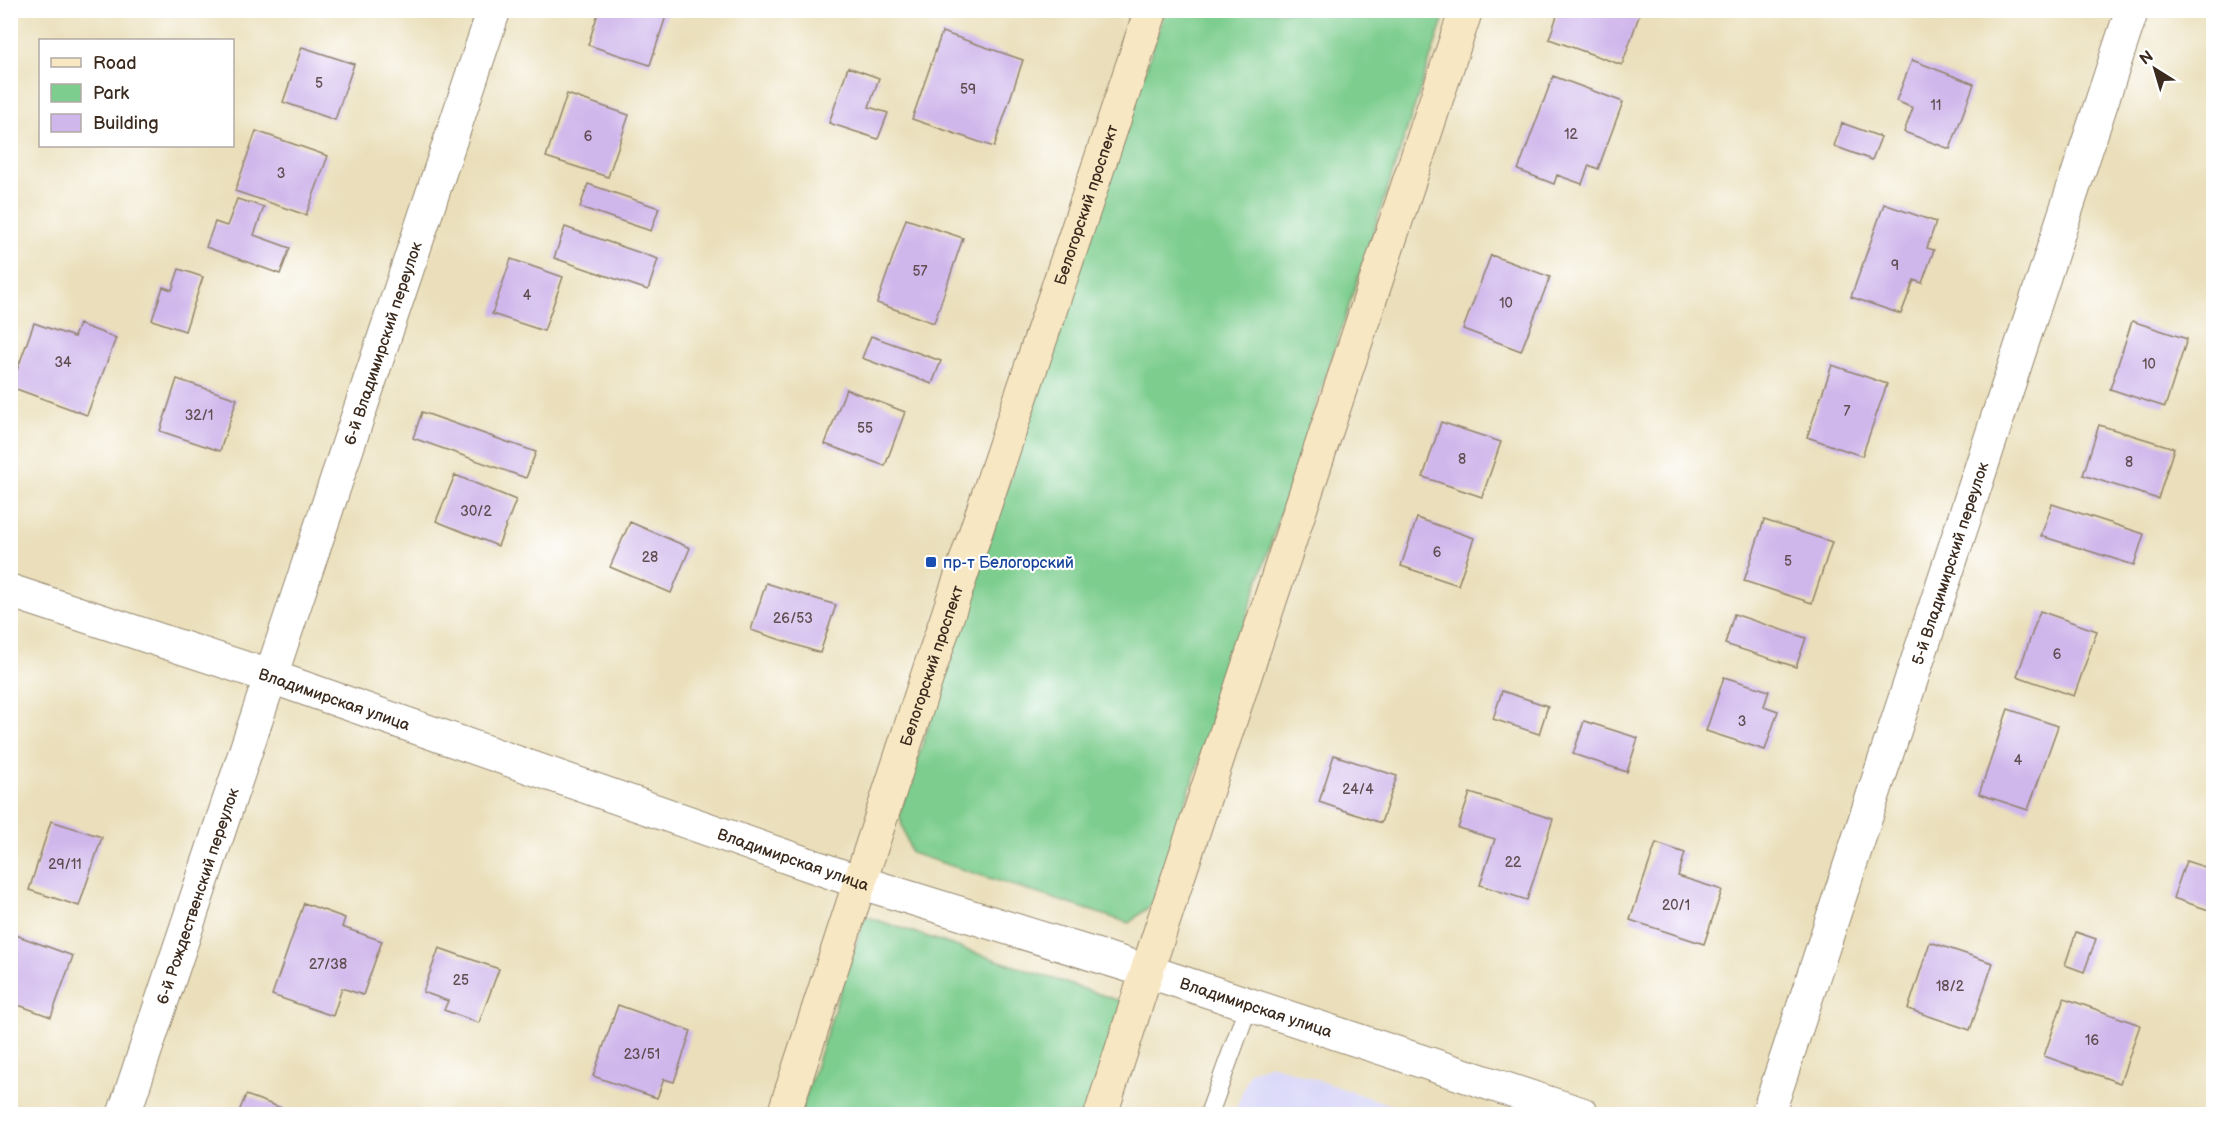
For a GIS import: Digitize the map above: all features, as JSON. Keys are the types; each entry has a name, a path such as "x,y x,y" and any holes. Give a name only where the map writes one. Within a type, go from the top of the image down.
{"street":[{"name":"6-й Владимирский переулок","path":"272,677 494,10"},
{"name":"Белогорский проспект","path":"784,1114 859,882 1151,10"},
{"path":"1101,1114 1466,10"},
{"name":"5-й Владимирский переулок","path":"1768,1114 2132,10"},
{"name":"Владимирская улица","path":"10,591 272,677 859,882 1147,971 1582,1114"},
{"name":"6-й Рождественский переулок","path":"124,1114 272,677"}],"lane":[{"path":"1209,1114 1249,1004"}],"shaded area":[{"path":"1271,1064 1417,1114 1234,1114 1250,1071"}],"green space":[{"path":"1165,11 1446,11 1152,904 1129,923 911,853 899,815"},
{"path":"865,916 1123,1002 1086,1114 800,1114"}],"building":[{"path":"599,10 668,10 650,65 588,45"},
{"path":"1559,10 1641,10 1622,65 1549,39"},
{"path":"942,32 1023,60 994,147 912,119"},
{"path":"302,47 354,64 335,120 283,102"},
{"path":"1912,60 1974,84 1950,149 1904,132 1913,108 1896,101"},
{"path":"848,67 879,78 869,107 888,113 878,139 829,123"},
{"path":"1553,76 1623,102 1598,169 1589,165 1582,184 1557,175 1554,184 1518,170"},
{"path":"567,94 629,115 608,177 546,157"},
{"path":"1842,123 1881,137 1872,160 1834,146"},
{"path":"256,131 328,156 306,215 235,191"},
{"path":"588,184 659,208 651,231 580,207"},
{"path":"237,199 264,207 254,235 290,248 280,274 206,247 215,222 227,226"},
{"path":"1884,204 1936,222 1927,248 1934,250 1922,283 1914,280 1901,314 1851,297"},
{"path":"906,219 963,238 934,323 877,303"},
{"path":"565,227 658,259 648,290 554,258"},
{"path":"1491,255 1550,277 1521,351 1463,329"},
{"path":"511,259 563,277 544,331 492,314"},
{"path":"179,269 203,277 185,331 152,320 163,287 172,290"},
{"path":"2132,321 2187,339 2165,407 2110,389"},
{"path":"34,323 74,337 79,324 116,338 87,415 11,387"},
{"path":"871,336 941,361 932,384 862,358"},
{"path":"1832,365 1887,384 1862,456 1807,437"},
{"path":"177,379 237,399 220,451 160,431"},
{"path":"846,389 905,412 885,466 825,444"},
{"path":"422,412 536,452 526,478 413,438"},
{"path":"1441,422 1501,442 1482,497 1423,477"},
{"path":"2099,425 2174,448 2158,499 2083,475"},
{"path":"455,475 516,500 498,546 436,521"},
{"path":"2052,504 2144,534 2134,565 2041,536"},
{"path":"1417,518 1474,538 1458,585 1401,566"},
{"path":"1764,520 1832,542 1812,603 1744,581"},
{"path":"630,522 690,548 671,593 610,567"},
{"path":"766,583 836,605 820,653 751,630"},
{"path":"2040,611 2097,631 2074,696 2017,676"},
{"path":"1734,614 1806,638 1796,667 1725,644"},
{"path":"1724,677 1769,691 1764,706 1778,711 1765,750 1706,731"},
{"path":"1502,691 1548,706 1539,734 1493,719"},
{"path":"2008,709 2058,726 2028,810 1979,794"},
{"path":"1584,721 1638,738 1627,772 1573,754"},
{"path":"1334,755 1397,776 1381,823 1319,802"},
{"path":"1470,793 1553,819 1527,900 1480,885 1495,839 1458,828"},
{"path":"51,821 102,837 79,906 29,890"},
{"path":"1656,843 1685,853 1678,876 1722,890 1704,944 1630,920"},
{"path":"2186,861 2214,870 2214,898 2209,910 2173,898"},
{"path":"304,903 345,918 342,927 382,941 363,995 342,988 333,1016 272,995"},
{"path":"2076,932 2096,939 2084,972 2065,965"},
{"path":"13,934 73,956 51,1017 10,1002 10,941"},
{"path":"1930,942 1993,963 1970,1030 1908,1009"},
{"path":"439,948 499,969 479,1023 444,1010 448,1001 423,992"},
{"path":"2064,998 2140,1025 2120,1083 2044,1056"},
{"path":"618,1005 691,1031 674,1082 664,1079 657,1098 593,1076"},
{"path":"246,1095 298,1114 238,1114"}],"place":[{"name":"пр-т Белогорский","path":"931,562"}]}
